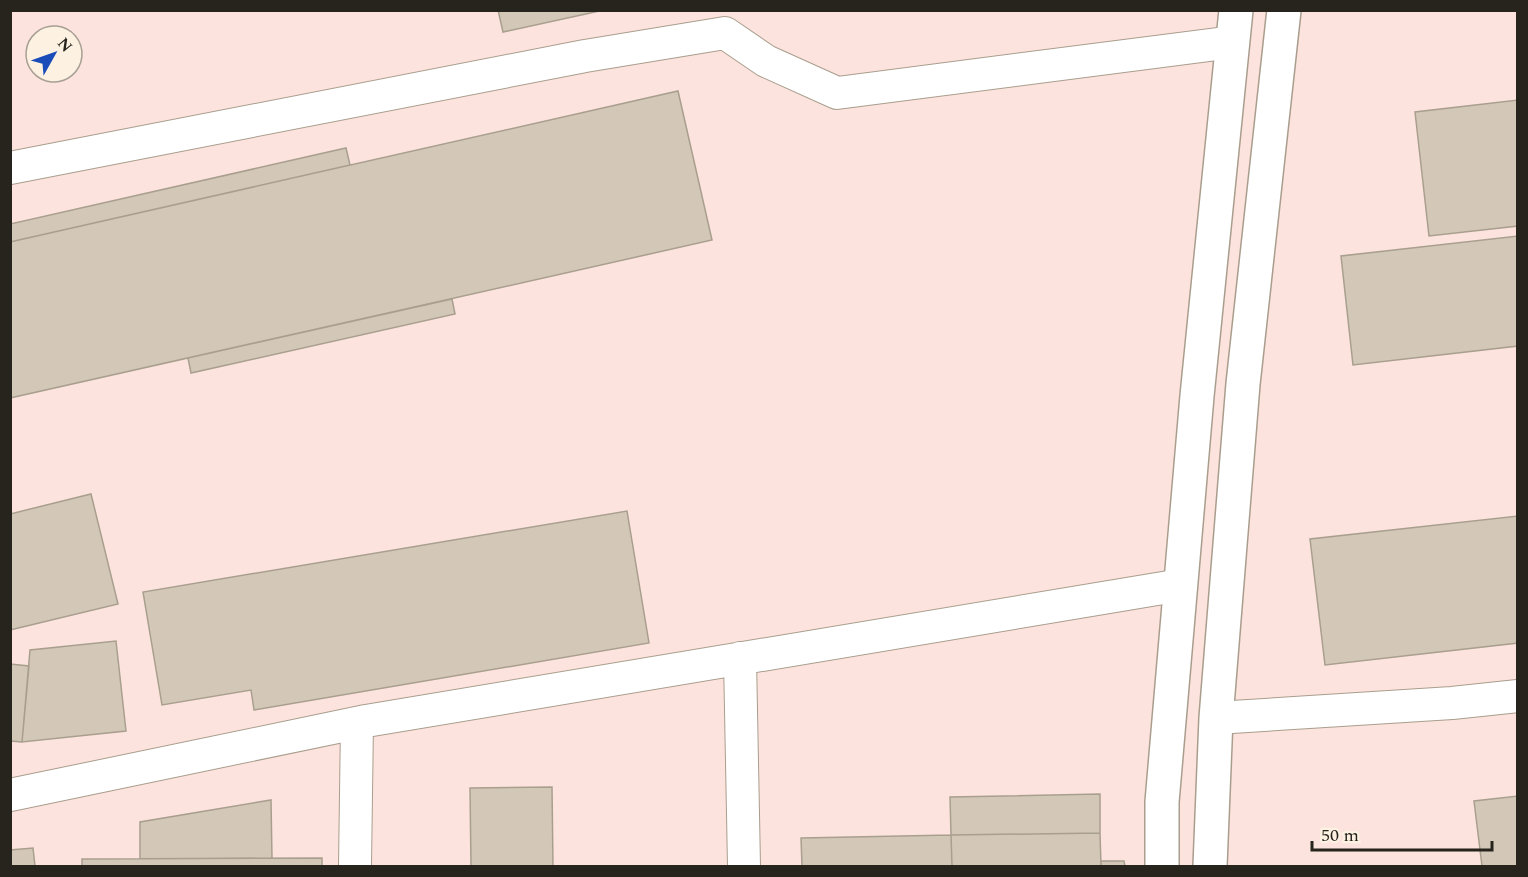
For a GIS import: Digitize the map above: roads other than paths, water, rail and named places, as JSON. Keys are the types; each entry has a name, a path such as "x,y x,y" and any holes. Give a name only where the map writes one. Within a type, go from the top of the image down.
{"main road":[{"path":"1210,867 1216,718 1243,384 1284,10"},
{"path":"1162,867 1162,802 1197,396 1234,26"}],"street":[{"path":"10,168 585,56 725,33 766,61 837,93 1234,26"},
{"path":"10,795 357,723 1181,585"},
{"path":"740,658 744,867"},
{"path":"1216,718 1440,704 1518,696"},
{"path":"355,867 357,723"}]}
